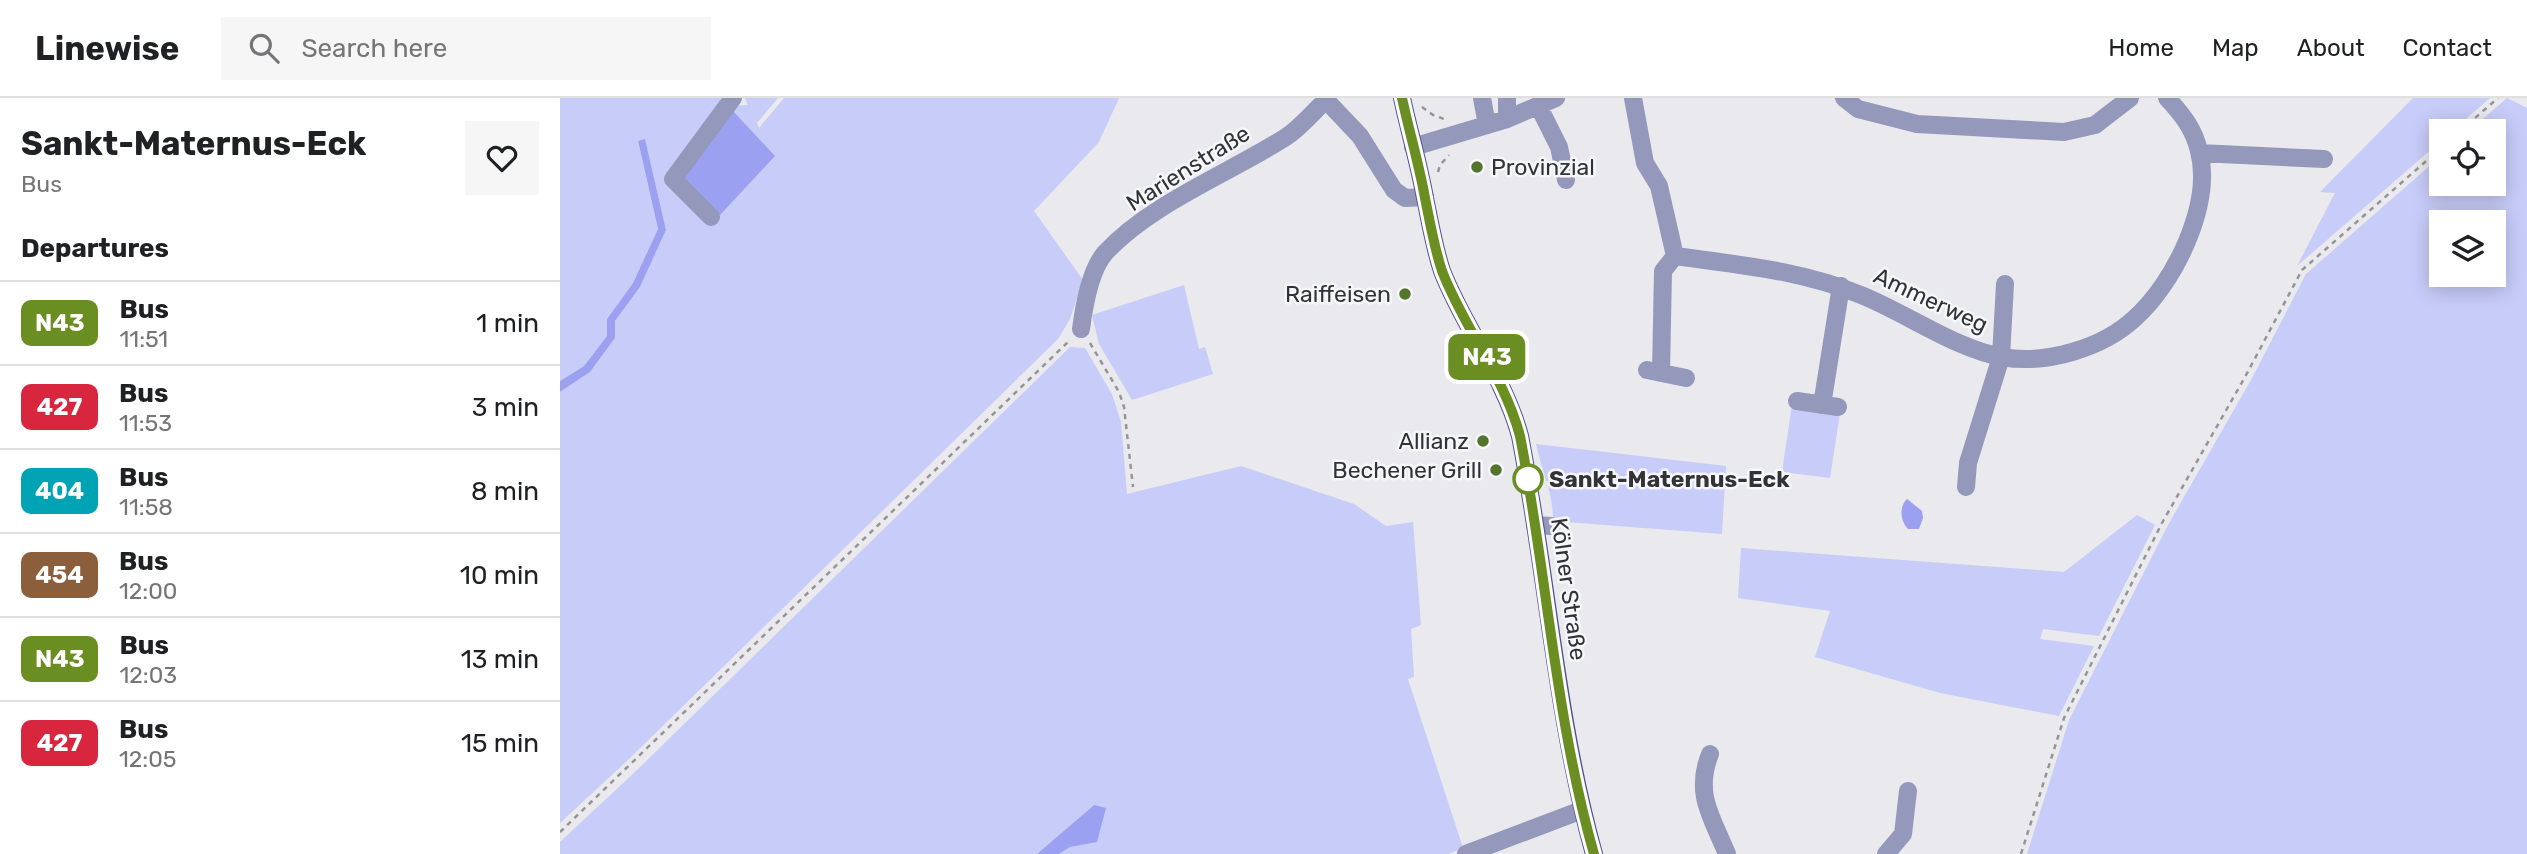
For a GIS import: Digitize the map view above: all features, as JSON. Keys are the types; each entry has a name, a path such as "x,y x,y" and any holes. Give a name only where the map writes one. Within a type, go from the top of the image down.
{"main road":[{"name":"Kölner Straße","path":"1403,103 1433,240 1443,271 1456,301 1501,383 1514,415 1543,526 1564,719 1582,810 1594,854"}],"street":[{"path":"712,217 673,179 733,98"},
{"path":"1482,98 1488,125"},
{"path":"1507,98 1507,119"},
{"path":"1413,147 1507,119 1556,98"},
{"path":"1633,98 1645,163 1659,186 1675,256 1663,271 1654,371 1686,378"},
{"path":"1844,98 1858,109 1917,124 2064,132 2095,125 2130,98"},
{"name":"Ammerweg","path":"1675,256 1799,273 1841,286 1962,344 2001,357 2046,357 2080,351 2105,339 2135,319 2162,288 2181,254 2197,213 2202,177 2200,153 2183,115 2167,98"},
{"path":"1325,99 1360,136 1394,190 1405,198 1425,197"},
{"name":"Marienstraße","path":"1082,329 1090,284 1104,254 1171,203 1289,135 1325,99"},
{"path":"1539,107 1559,147 1566,180"},
{"path":"2200,153 2323,159"},
{"name":"Ammerweg","path":"1966,487 1968,463 2001,357 2005,284"},
{"name":"Ammerweg","path":"1797,401 1830,406 1841,286"},
{"path":"1710,754 1702,772 1702,794 1727,854"},
{"path":"1886,854 1903,834 1908,791"},
{"path":"1466,854 1582,810"}],"path":[{"path":"2474,119 2498,98"},
{"path":"1403,103 1419,103 1433,116 1450,119"},
{"path":"2021,854 2064,718 2162,523 2302,270 2429,159"},
{"path":"560,832 1082,329 1119,392 1124,407 1133,487"}],"shaded area":[{"path":"560,98 721,98 717,107 748,105 745,98 778,98 757,123 759,128 784,98 1119,98 1099,142 1034,211 1083,280 1070,319 1058,339 629,759 560,823 560,392 590,372 615,338 615,321 640,287 666,230 645,140 638,142 658,229 633,283 607,319 607,336 584,366 560,381"},
{"path":"2413,98 2490,98 2466,119 2429,119 2429,151 2297,266 2335,193 2320,192"},
{"path":"2507,98 2527,108 2527,854 2027,854 2069,720 2168,525 2251,380 2306,274 2429,166 2429,196 2506,196 2506,119 2483,119"},
{"path":"1184,285 1199,349 1205,347 1213,374 1132,400 1099,344 1092,315"},
{"path":"1070,347 1085,348 1112,394 1121,422 1127,494 1241,466 1354,504 1386,526 1413,522 1421,625 1411,629 1414,677 1408,679 1463,848 1448,854 1059,854 1070,847 1094,805 1037,854 560,854 560,842"},
{"path":"1792,405 1840,413 1830,478 1782,472"},
{"path":"1536,444 1726,466 1722,534 1553,521 1549,491"},
{"path":"2137,515 2155,525 2099,636 2043,629 2040,639 2094,646 2059,716 1940,693 1815,657 1830,611 1738,598 1741,548 2064,572"}],"water":[{"path":"732,110 775,156 720,215 682,178"},
{"path":"645,139 666,230 640,287 615,321 615,338 590,372 560,392 560,381 584,366 607,336 607,319 633,283 658,229 638,141"},
{"path":"1907,499 1922,511 1923,518 1919,529 1908,529 1903,522 1902,509"},
{"path":"1094,805 1106,808 1097,842 1070,847 1059,854 1037,854"}],"bus line":[{"name":"N43","path":"1402,98 1433,240 1443,271 1456,301 1501,383 1520,436 1567,736 1594,854"}],"place":[{"name":"Provinzial","path":"1477,167"},
{"name":"Raiffeisen","path":"1405,294"},
{"name":"Allianz","path":"1483,441"},
{"name":"Bechener Grill","path":"1496,470"},
{"name":"Sankt-Maternus-Eck","path":"1528,479"}]}
